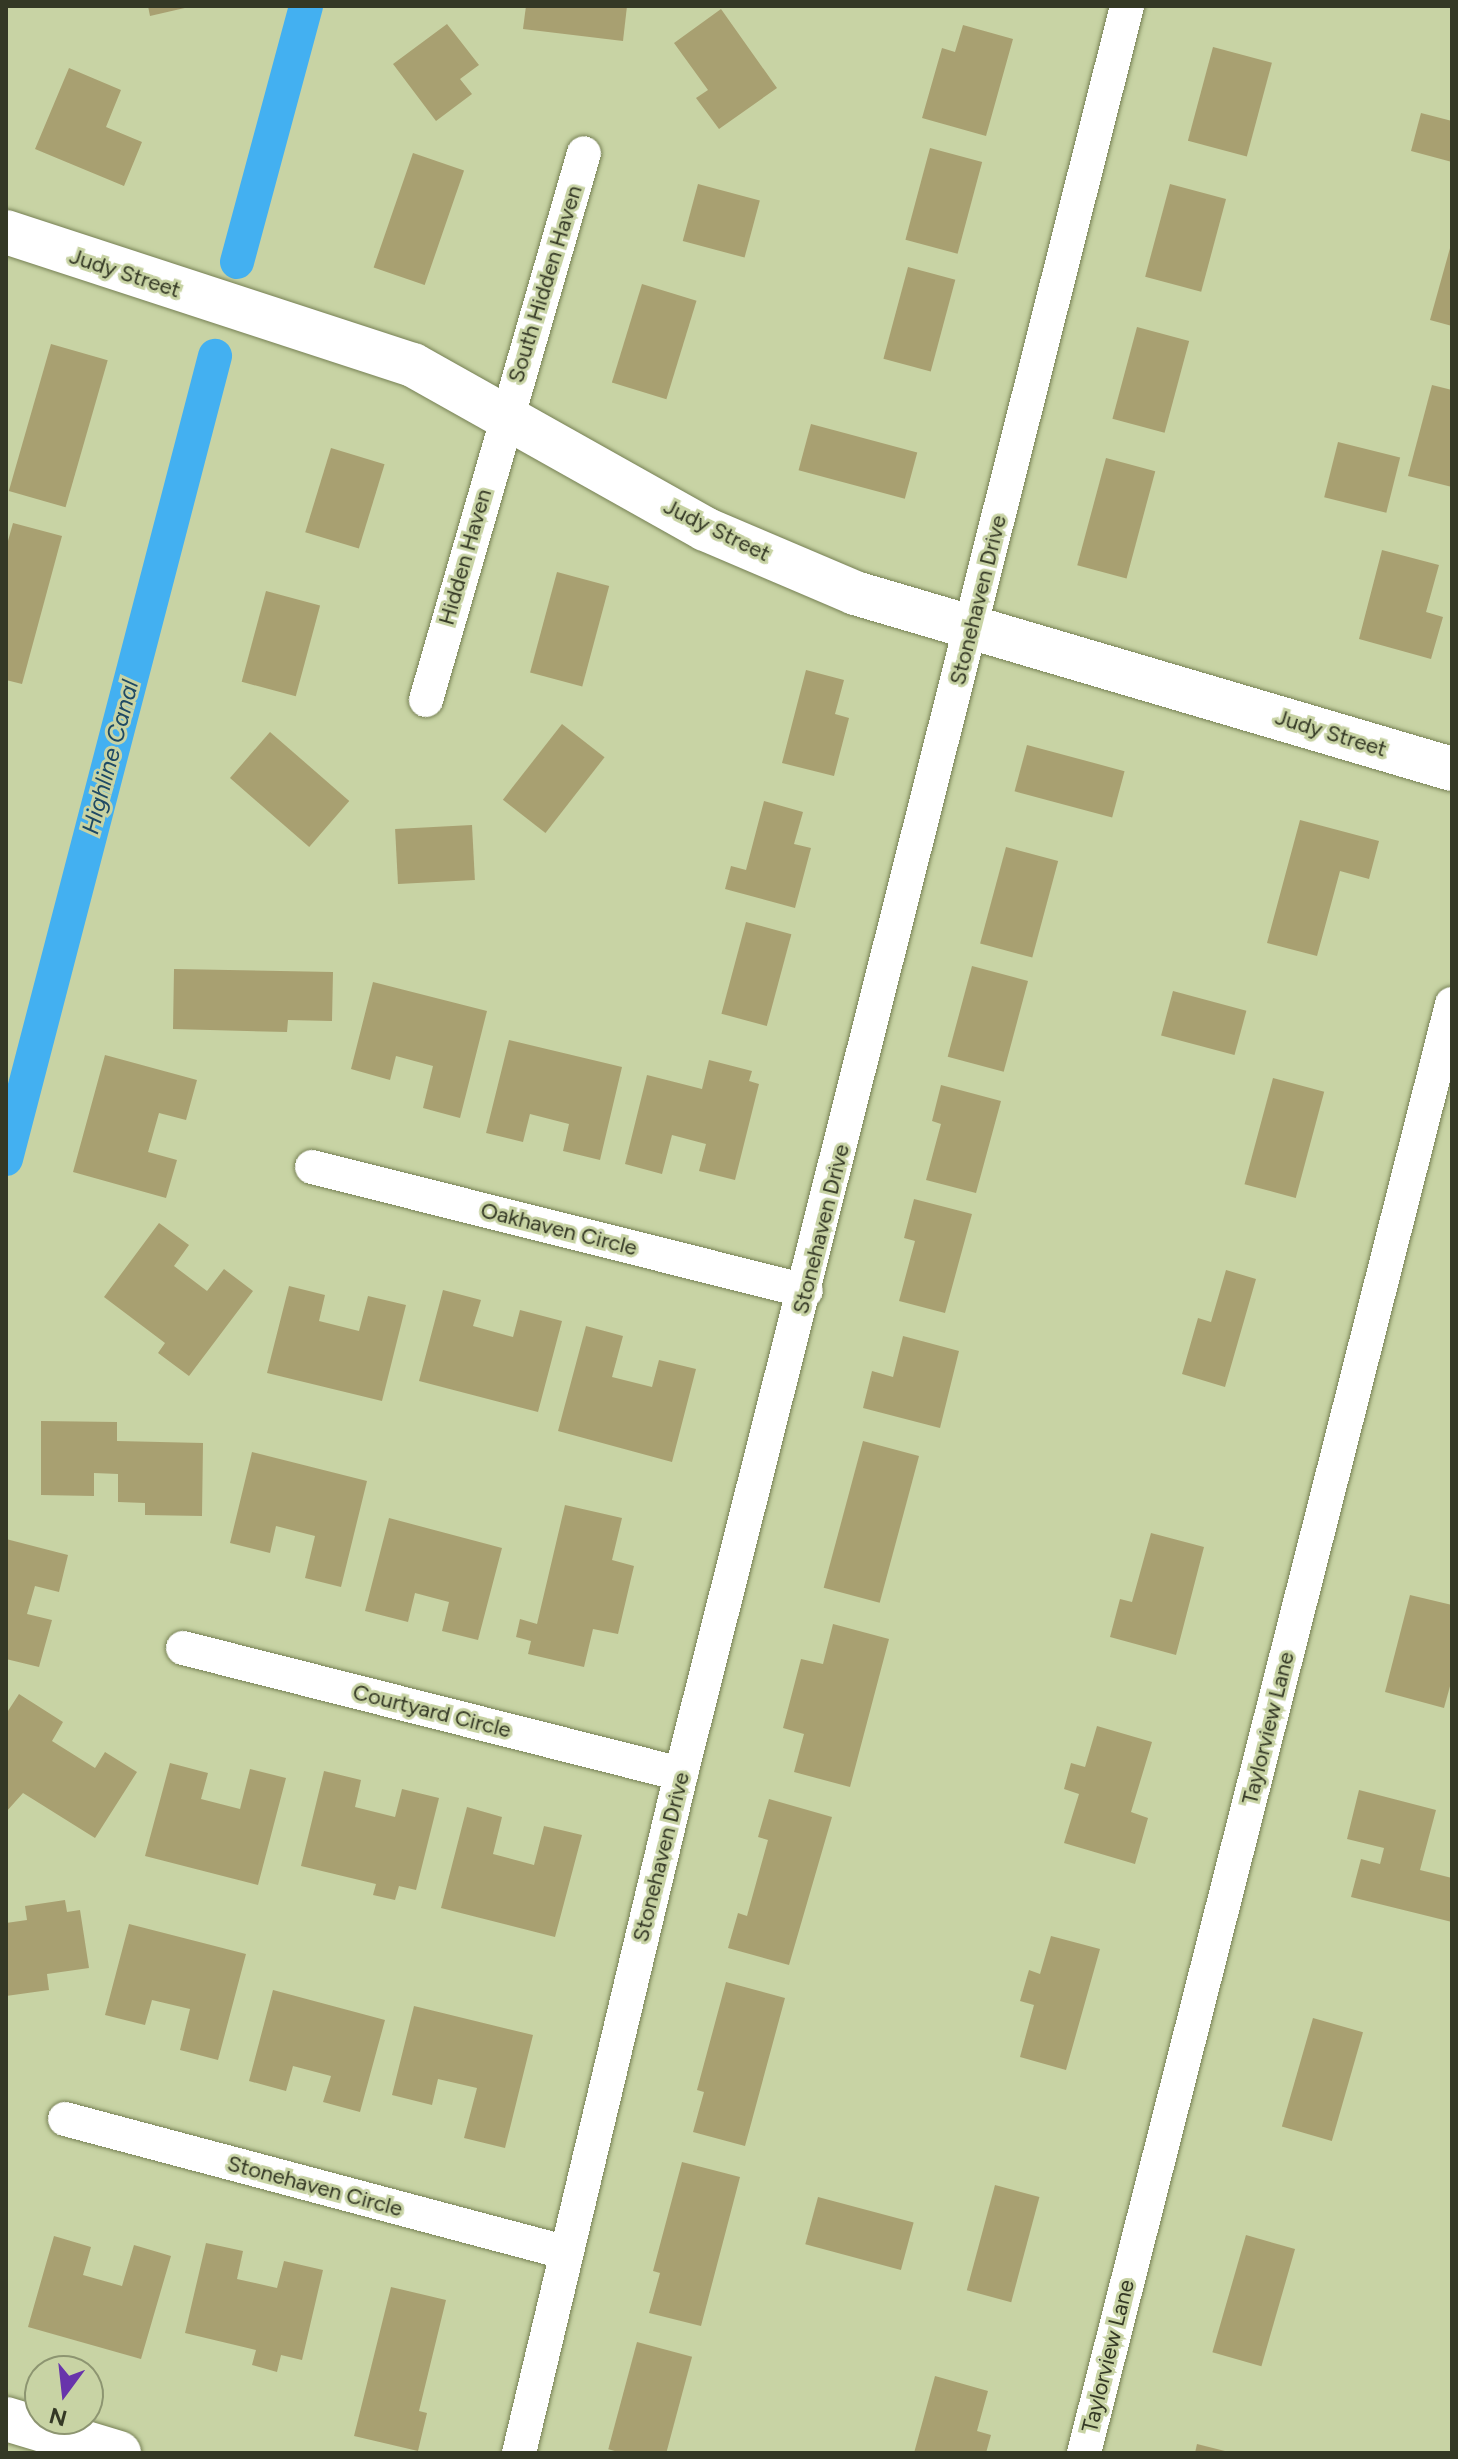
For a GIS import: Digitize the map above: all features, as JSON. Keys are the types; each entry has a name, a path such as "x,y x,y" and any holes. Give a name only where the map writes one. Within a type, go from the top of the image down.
{"street":[{"name":"Stonehaven Drive","path":"519,2453 564,2252 681,1774 806,1291 1127,6"},
{"name":"South Hidden Haven","path":"506,415 584,153"},
{"name":"Judy Street","path":"6,232 413,365 705,529 855,593 1452,769"},
{"name":"Hidden Haven","path":"426,700 506,415"},
{"name":"Taylorview Lane","path":"1084,2453 1452,1004"},
{"name":"Oakhaven Circle","path":"312,1167 806,1291"},
{"name":"Courtyard Circle","path":"183,1648 681,1774"},
{"name":"Stonehaven Circle","path":"65,2119 564,2252"},
{"path":"8,2427 119,2453"}],"building":[{"path":"148,6 189,6 189,7 150,16"},
{"path":"526,6 627,6 623,41 523,29"},
{"path":"721,9 777,88 719,129 696,98 708,90 674,43"},
{"path":"447,24 479,65 460,79 472,94 436,121 393,64"},
{"path":"963,25 1013,39 986,136 922,118 942,48 955,52"},
{"path":"1213,47 1272,63 1247,156 1188,141"},
{"path":"69,68 121,90 106,127 142,142 124,186 35,149"},
{"path":"1421,113 1452,121 1452,162 1411,151"},
{"path":"930,148 982,162 958,254 905,240"},
{"path":"413,153 464,171 425,285 374,267"},
{"path":"698,184 760,201 745,258 683,241"},
{"path":"1170,184 1226,199 1201,292 1145,277"},
{"path":"1452,241 1452,326 1430,320"},
{"path":"908,267 955,280 931,371 883,359"},
{"path":"642,284 697,301 666,399 612,382"},
{"path":"1137,327 1189,341 1165,433 1112,419"},
{"path":"51,344 108,360 66,507 9,491"},
{"path":"1432,385 1452,390 1452,487 1408,476"},
{"path":"811,424 917,452 905,499 799,470"},
{"path":"1338,442 1400,457 1386,513 1324,497"},
{"path":"331,448 385,464 359,549 305,532"},
{"path":"1106,458 1155,471 1127,578 1077,565"},
{"path":"13,523 62,536 22,684 6,680 6,548"},
{"path":"1382,550 1439,565 1426,612 1443,617 1431,659 1359,639"},
{"path":"557,572 609,586 582,686 530,672"},
{"path":"266,591 320,605 296,696 242,682"},
{"path":"806,670 844,680 835,714 849,718 834,776 782,763"},
{"path":"562,724 605,757 545,833 503,800"},
{"path":"270,732 349,801 309,847 230,778"},
{"path":"1027,745 1125,771 1112,818 1015,791"},
{"path":"764,801 803,812 794,844 811,848 795,908 725,889 731,866 746,870"},
{"path":"1300,820 1379,841 1369,879 1340,871 1317,956 1267,943"},
{"path":"472,825 475,880 398,884 395,829"},
{"path":"1006,847 1058,861 1032,958 980,944"},
{"path":"746,922 791,934 767,1026 721,1014"},
{"path":"972,966 1028,981 1004,1072 948,1057"},
{"path":"174,969 333,972 332,1021 288,1020 287,1032 173,1029"},
{"path":"373,982 487,1011 460,1118 423,1108 433,1066 396,1056 390,1080 351,1069"},
{"path":"1173,991 1246,1011 1235,1055 1161,1035"},
{"path":"509,1040 622,1067 600,1160 563,1151 569,1124 530,1114 523,1142 486,1133"},
{"path":"105,1055 197,1080 186,1120 159,1113 148,1152 177,1160 166,1198 73,1172"},
{"path":"709,1060 752,1071 749,1081 759,1084 735,1180 699,1171 706,1144 672,1135 662,1174 625,1164 647,1075 702,1089"},
{"path":"1273,1078 1324,1092 1296,1198 1245,1184"},
{"path":"941,1085 1001,1101 976,1193 926,1180 941,1124 932,1121"},
{"path":"914,1199 972,1214 945,1313 899,1301 915,1241 904,1238"},
{"path":"159,1223 189,1245 174,1266 207,1291 224,1269 253,1291 189,1376 158,1353 165,1343 104,1297"},
{"path":"1226,1270 1256,1279 1225,1387 1182,1374 1198,1318 1211,1322"},
{"path":"289,1286 325,1295 319,1321 359,1331 368,1296 406,1305 382,1401 267,1373"},
{"path":"443,1290 481,1300 473,1326 513,1337 520,1310 562,1321 538,1412 419,1381"},
{"path":"586,1326 623,1336 612,1377 652,1387 659,1360 696,1369 672,1462 558,1431"},
{"path":"903,1336 959,1351 940,1428 863,1408 872,1371 893,1377"},
{"path":"41,1421 117,1422 117,1441 203,1443 202,1516 145,1515 145,1503 118,1502 118,1474 94,1473 94,1496 41,1495"},
{"path":"863,1441 919,1456 880,1603 824,1588"},
{"path":"252,1452 367,1481 341,1587 305,1578 315,1536 276,1526 270,1553 230,1543"},
{"path":"565,1505 622,1518 612,1560 634,1566 618,1634 593,1629 584,1667 528,1654 531,1641 516,1637 520,1619 537,1624"},
{"path":"389,1518 502,1548 478,1640 442,1631 449,1602 415,1593 408,1622 365,1611"},
{"path":"1151,1533 1204,1547 1176,1655 1110,1637 1120,1599 1132,1602"},
{"path":"6,1539 68,1555 59,1592 35,1586 27,1614 52,1620 39,1667 6,1659"},
{"path":"1410,1595 1452,1605 1452,1679 1444,1708 1385,1692"},
{"path":"833,1624 889,1639 850,1787 794,1772 804,1734 783,1728 801,1659 823,1664"},
{"path":"19,1694 63,1722 52,1741 95,1768 105,1752 137,1772 95,1838 23,1793 6,1812 6,1714"},
{"path":"1097,1726 1152,1742 1131,1812 1148,1818 1135,1864 1064,1843 1079,1794 1064,1789 1071,1763 1085,1767"},
{"path":"170,1763 208,1773 201,1799 240,1809 250,1769 286,1778 258,1885 145,1856"},
{"path":"324,1771 361,1780 355,1807 395,1817 402,1789 439,1798 416,1890 399,1886 395,1900 373,1895 376,1884 301,1866"},
{"path":"1359,1790 1436,1810 1420,1870 1452,1878 1452,1922 1351,1897 1361,1859 1380,1864 1384,1848 1347,1839"},
{"path":"769,1799 832,1817 789,1965 728,1948 738,1913 747,1916 768,1840 758,1837"},
{"path":"467,1807 502,1817 493,1854 534,1865 544,1826 582,1835 555,1937 441,1908"},
{"path":"65,1900 67,1912 80,1910 89,1968 47,1974 49,1990 6,1996 6,1923 27,1920 25,1906"},
{"path":"129,1924 246,1954 218,2060 180,2050 190,2009 152,2000 145,2025 105,2015"},
{"path":"1051,1936 1100,1949 1066,2070 1020,2057 1034,2005 1020,2001 1029,1970 1040,1974"},
{"path":"726,1982 785,1998 745,2146 693,2132 704,2092 697,2090"},
{"path":"273,1990 385,2020 360,2112 323,2102 331,2076 293,2066 286,2091 249,2081"},
{"path":"414,2006 533,2035 505,2148 464,2138 477,2088 438,2079 432,2105 392,2095"},
{"path":"1313,2018 1363,2032 1332,2141 1282,2127"},
{"path":"682,2162 740,2177 701,2326 649,2313 660,2273 653,2271"},
{"path":"995,2185 1039,2197 1011,2302 967,2290"},
{"path":"818,2197 914,2223 901,2270 805,2244"},
{"path":"1246,2235 1295,2249 1261,2366 1212,2352"},
{"path":"54,2236 91,2247 83,2275 122,2286 134,2245 171,2256 141,2359 28,2327"},
{"path":"206,2243 243,2251 237,2279 277,2288 284,2261 323,2270 302,2360 281,2355 277,2372 252,2365 256,2350 185,2333"},
{"path":"391,2287 446,2300 419,2411 427,2413 418,2451 354,2436"},
{"path":"637,2342 692,2357 666,2453 622,2453 608,2449"},
{"path":"935,2376 988,2391 977,2431 991,2435 986,2453 914,2453"},
{"path":"1197,2444 1229,2452 1229,2453 1195,2453"}],"waterway":[{"path":"237,262 306,6"},
{"name":"Highline Canal","path":"6,1159 215,356"}]}
